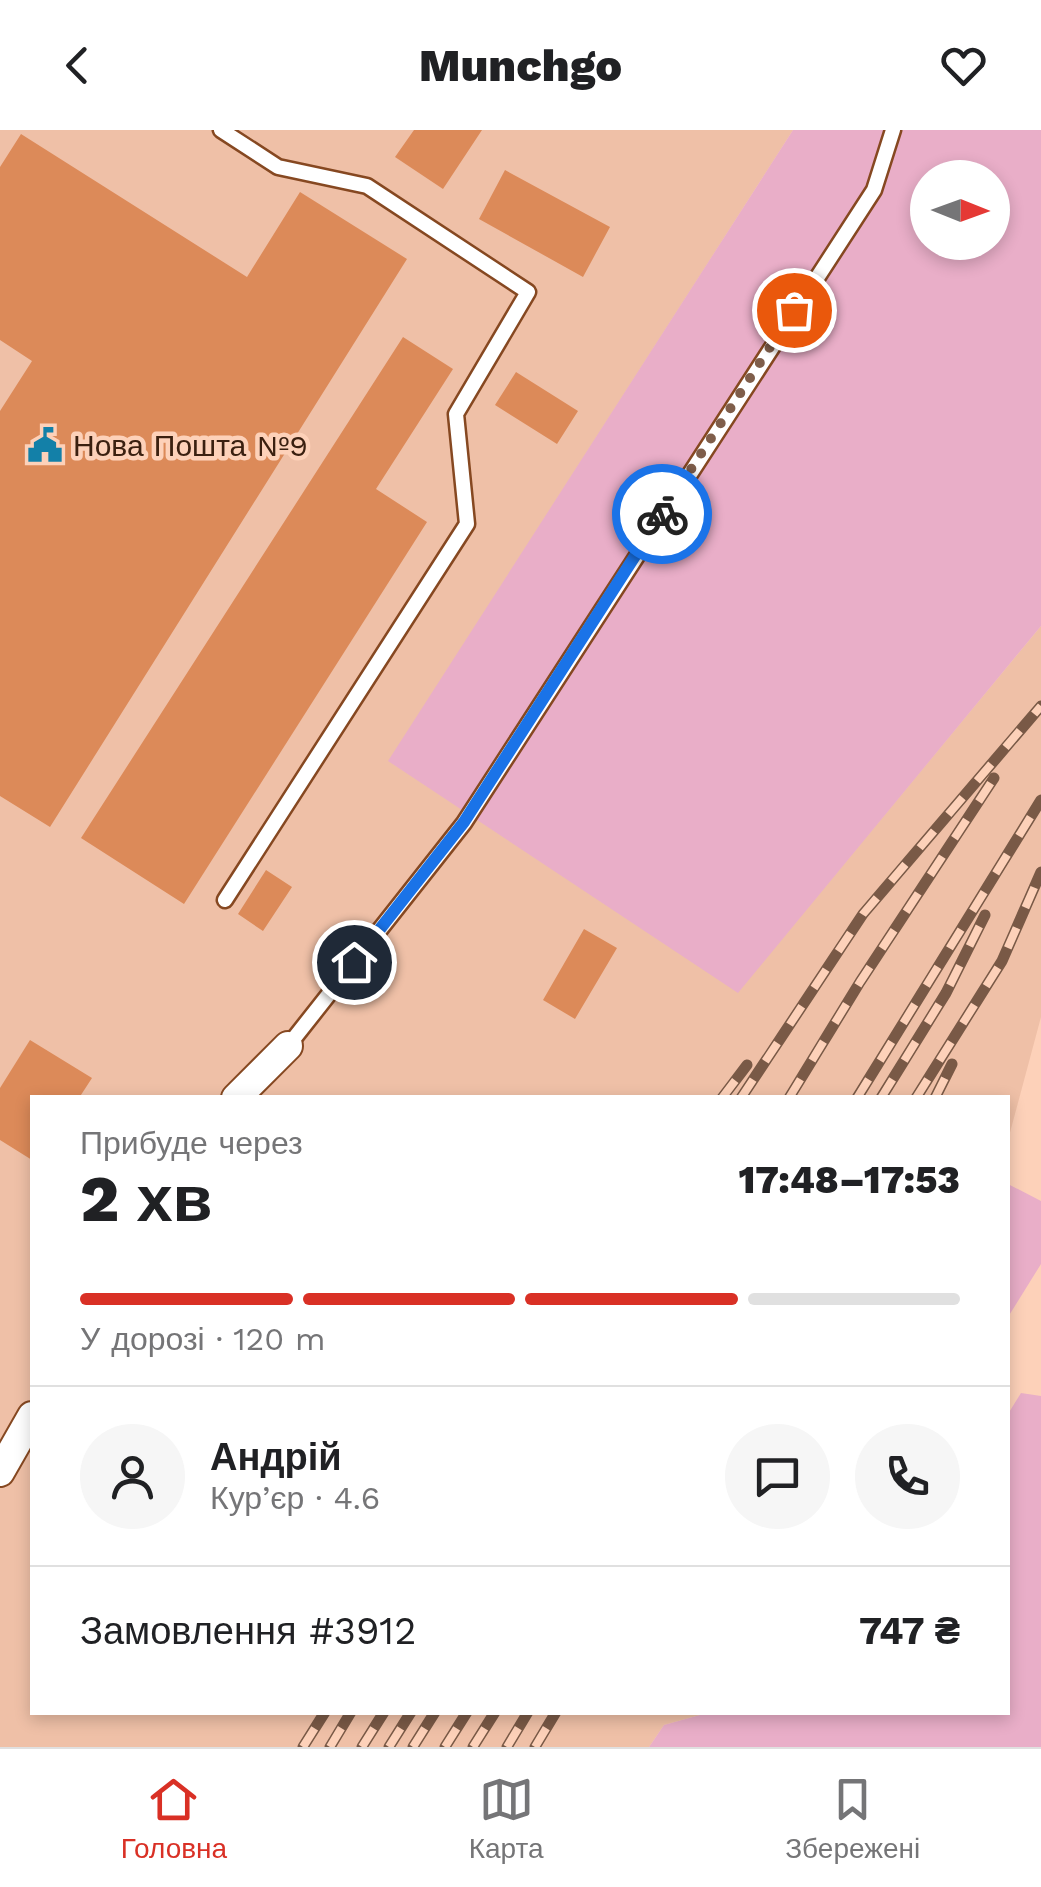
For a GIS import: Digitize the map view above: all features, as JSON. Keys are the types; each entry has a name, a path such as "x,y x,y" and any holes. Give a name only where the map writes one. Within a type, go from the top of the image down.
{"street":[{"path":"239,1095 288,1046"},
{"path":"0,1472 30,1420"}],"lane":[{"path":"222,130 278,168 368,186 528,292 456,414 467,524 224,900"},
{"path":"288,1046 464,822 874,190 893,130"}],"shaded area":[{"path":"0,130 793,130 389,761 738,992 1041,626 1041,1017 1010,1133 1010,1095 30,1095 30,1715 700,1715 664,1725 649,1747 0,1747"},
{"path":"793,130 1041,130 1041,626 738,993 388,761"},
{"path":"1010,1185 1041,1201 1041,1264 1010,1314"},
{"path":"1021,1393 1041,1396 1041,1747 649,1747 664,1725 700,1715 1010,1715 1010,1411"}],"building":[{"path":"414,130 482,130 443,189 395,157"},
{"path":"21,134 247,277 300,192 407,259 50,827 0,796 0,411 32,361 0,340 0,167"},
{"path":"505,170 610,227 583,277 479,219"},
{"path":"403,337 453,369 376,489 427,522 184,904 81,838"},
{"path":"516,372 578,411 557,444 495,405"},
{"path":"266,870 292,887 263,931 238,914"},
{"path":"584,929 617,948 575,1019 543,1000"},
{"path":"30,1040 92,1078 81,1095 30,1095 30,1159 0,1140 0,1088"}],"railway":[{"path":"743,1095 863,914 1041,706"},
{"path":"791,1095 994,778"},
{"path":"859,1095 1041,800"},
{"path":"918,1095 1002,961 1041,872"},
{"path":"883,1095 946,993 985,915"},
{"path":"936,1095 952,1064"},
{"path":"724,1095 747,1065"},
{"path":"303,1747 323,1715"},
{"path":"330,1747 349,1715"},
{"path":"362,1747 382,1715"},
{"path":"389,1747 409,1715"},
{"path":"413,1747 433,1715"},
{"path":"445,1747 465,1715"},
{"path":"473,1747 493,1715"},
{"path":"507,1747 526,1715"},
{"path":"535,1747 554,1715"}],"way so far":[{"path":"662,514 794,310"}],"place":[{"name":"Нова Пошта №9","path":"45,445"}],"route":[{"path":"354,962 464,822 662,514"}]}
